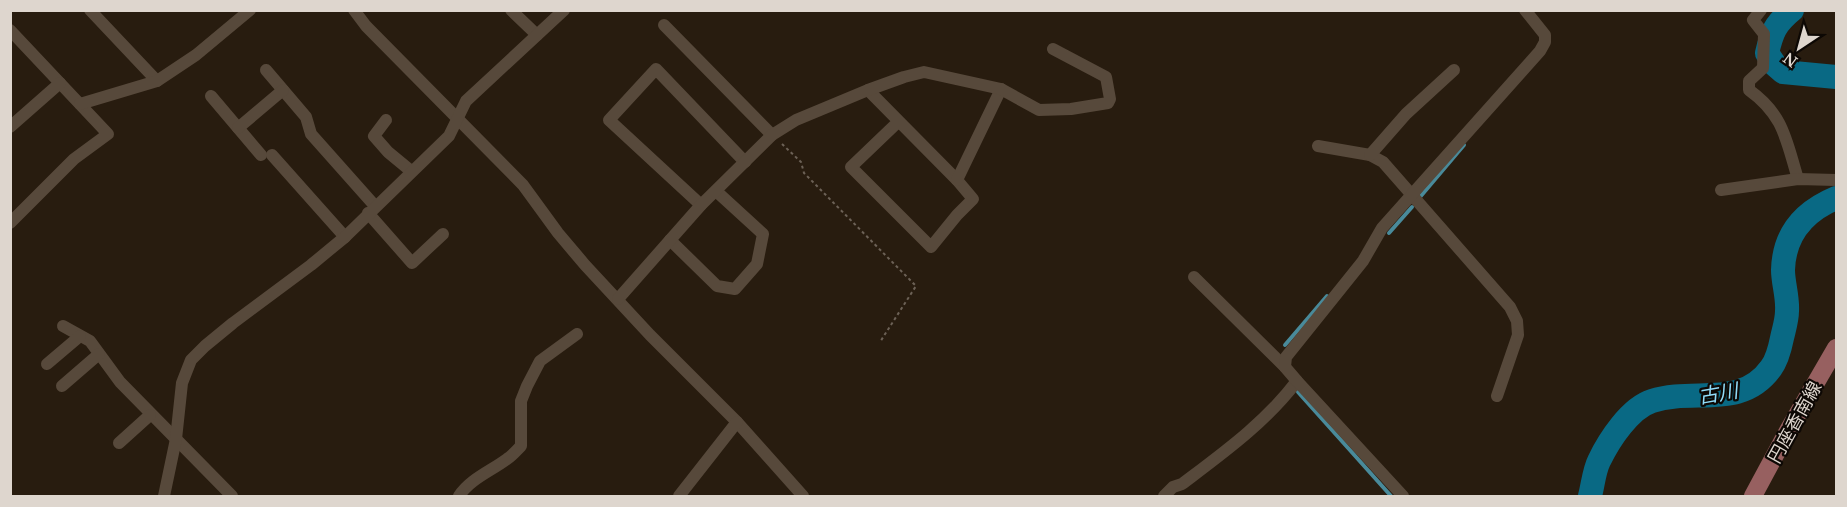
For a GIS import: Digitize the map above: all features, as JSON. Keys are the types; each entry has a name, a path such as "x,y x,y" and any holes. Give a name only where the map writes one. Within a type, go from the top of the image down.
{"main road":[{"name":"円座香南線","path":"1753,496 1836,348"}],"street":[{"path":"90,10 157,81"},
{"path":"80,104 157,81 196,55 250,10"},
{"path":"354,10 366,26 523,185 558,233 650,335 736,422 803,496"},
{"path":"511,10 537,35"},
{"path":"164,496 176,439 182,383 191,360 205,346 311,266 345,237 449,136 466,101 564,10"},
{"path":"1285,366 1286,357 1364,261 1382,228 1540,51 1545,42 1545,35 1525,10"},
{"path":"1761,10 1753,20 1764,34 1763,68 1749,81 1749,90 1766,102 1782,127 1798,179"},
{"path":"664,25 772,135"},
{"path":"10,222 74,159 108,134 11,33"},
{"path":"618,299 701,205 772,135 796,120 868,90 924,72 1001,89 1039,110 1071,109 1108,103 1110,99 1106,77 1053,49"},
{"path":"701,205 609,120 656,69 745,162"},
{"path":"266,70 306,117 311,134 412,263 444,234"},
{"path":"1370,155 1406,114 1454,70"},
{"path":"10,127 60,83"},
{"path":"957,180 1001,89"},
{"path":"238,128 283,90"},
{"path":"868,90 973,199 931,248 851,167 898,122"},
{"path":"211,96 238,128 345,237"},
{"path":"386,120 374,136 388,152 411,171"},
{"path":"1318,146 1370,155 1383,162 1510,307 1517,321 1518,335 1497,396"},
{"path":"1721,190 1798,179 1836,180"},
{"path":"670,240 717,286 735,289 757,264 763,234 716,191"},
{"path":"1194,277 1285,366 1403,496"},
{"path":"63,326 90,341 120,382 232,496"},
{"path":"459,496 486,472 508,459 521,446 521,401 527,386 540,361 577,334"},
{"path":"47,364 80,336"},
{"path":"62,386 99,354"},
{"path":"1164,496 1252,429 1281,402 1297,381"},
{"path":"119,443 150,414"},
{"path":"680,496 736,422"}],"path":[{"path":"772,135 801,162 804,173 916,286 880,342"}],"waterway":[{"name":"古川","path":"1792,10 1775,29 1767,53 1783,72 1836,77"},
{"path":"1420,197 1464,145"},
{"name":"古川","path":"1590,496 1597,465 1608,444 1636,410 1652,401 1668,397 1716,395 1746,389 1759,381 1771,368 1778,354 1786,318 1787,301 1783,270 1787,245 1798,225 1806,217 1836,198"},
{"path":"1389,233 1412,207"},
{"path":"1285,345 1327,296"},
{"path":"1298,392 1391,496"}]}
